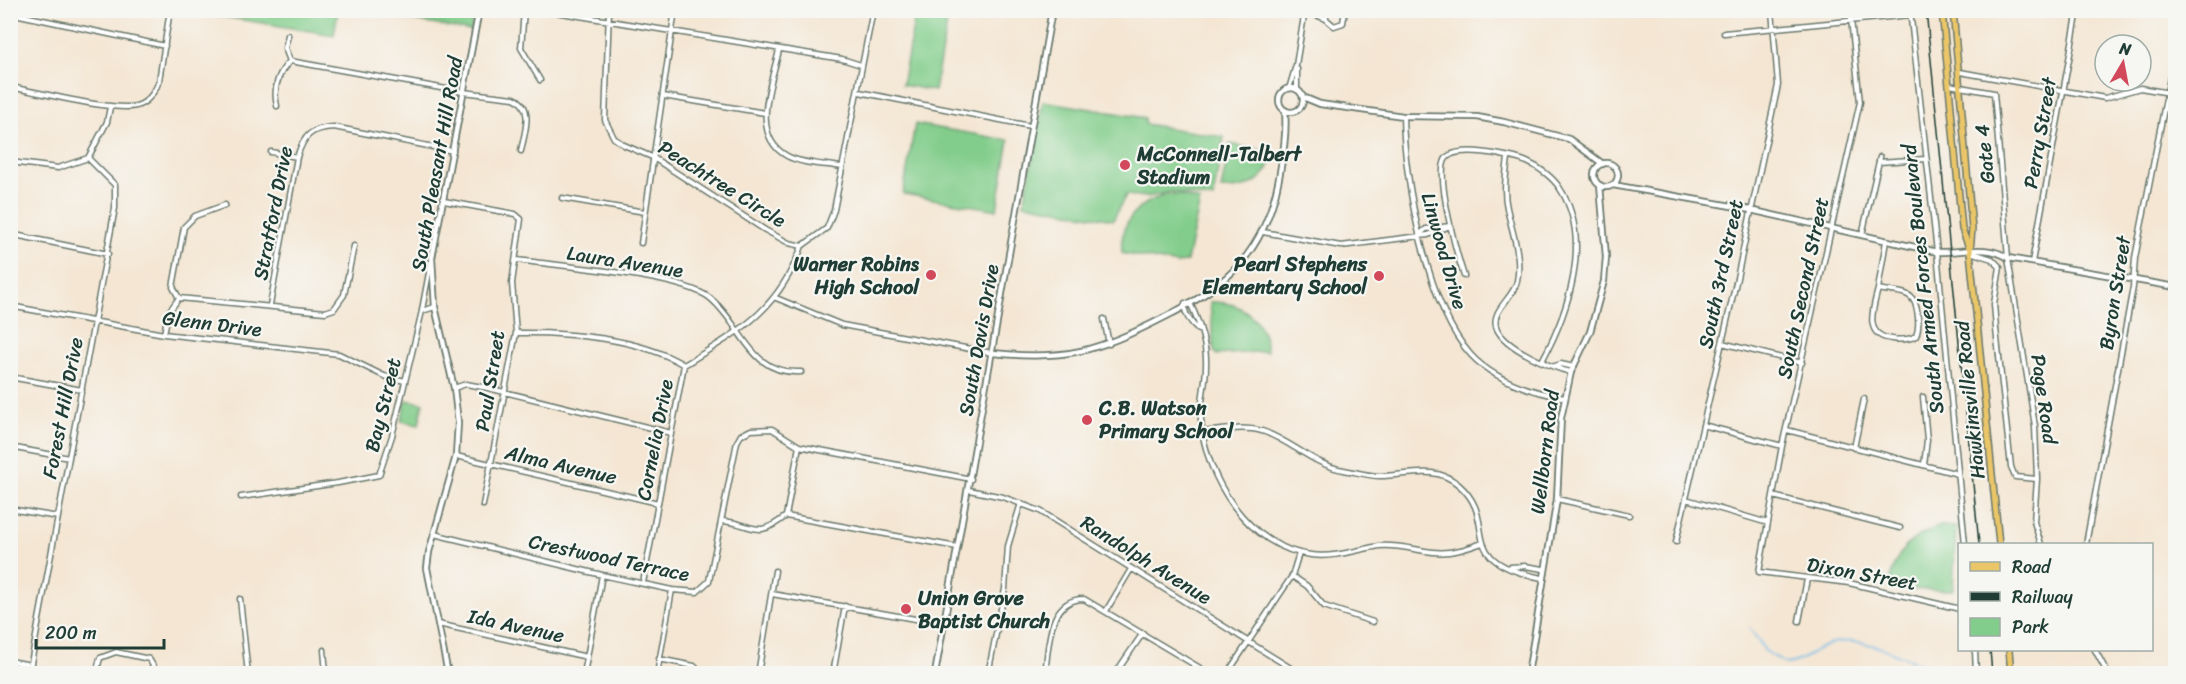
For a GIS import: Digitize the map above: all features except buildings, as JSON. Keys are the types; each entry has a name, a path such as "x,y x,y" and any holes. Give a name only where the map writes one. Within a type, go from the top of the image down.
{"main road":[{"name":"Hawkinsville Road","path":"1942,10 1962,229 1970,252"},
{"name":"Hawkinsville Road","path":"1953,10 1972,229 1970,252 1999,543"},
{"path":"2009,651 2011,674"}],"street":[{"path":"10,87 110,107 139,105 156,90 170,10"},
{"name":"South Pleasant Hill Road","path":"448,674 427,575 429,552 456,456 458,422 454,388 435,307 432,258 479,10"},
{"path":"524,10 521,48 540,80"},
{"path":"543,10 842,59 861,65"},
{"name":"Peachtree Circle","path":"609,10 607,126 614,138 652,157 765,230 789,243 802,246 827,228 859,92 861,65 873,10"},
{"path":"641,243 675,10"},
{"name":"South Davis Drive","path":"935,674 1052,10"},
{"path":"1326,10 1326,19 1329,24 1339,26 1346,19 1345,10"},
{"name":"South 3rd Street","path":"1676,542 1778,85 1772,10"},
{"name":"South Second Street","path":"1759,572 1782,446 1860,102 1850,10"},
{"name":"Perry Street","path":"2032,262 2078,10"},
{"path":"776,298 843,325 993,352 1049,356 1078,353 1109,344 1191,305 1237,270 1263,232 1274,202 1287,125 1285,110 1280,98 1289,88 1296,65 1306,11 1326,19"},
{"path":"10,13 165,46"},
{"path":"1724,33 1910,13"},
{"name":"South Armed Forces Boulevard","path":"1910,13 1937,252 1965,543"},
{"path":"288,35 285,54 290,61 521,101 525,106 526,117 521,151"},
{"name":"Byron Street","path":"2086,543 2175,47"},
{"path":"779,50 765,112 765,130 780,151 797,159 842,167"},
{"path":"277,106 276,87 280,71 290,61"},
{"path":"1296,65 1297,90"},
{"path":"1960,72 2105,98 2140,88 2175,93"},
{"name":"Gate 4","path":"1949,85 1994,93 2008,258"},
{"path":"1289,88 1297,90 1303,97 1320,104 1403,116 1477,117 1569,139 1603,164 1613,166 1618,176 1632,187"},
{"path":"859,92 1030,126"},
{"path":"663,96 765,112"},
{"path":"1301,107 1303,97"},
{"path":"1287,125 1294,112 1301,107 1320,104"},
{"path":"10,162 58,168 88,158 107,122 110,107"},
{"path":"1285,110 1294,112"},
{"name":"Linwood Drive","path":"1403,116 1409,182 1444,315 1472,355 1502,377 1521,386 1565,398"},
{"name":"Stratford Drive","path":"270,305 297,157 307,134 321,127 334,127 453,151"},
{"path":"1464,276 1451,226 1443,170 1447,157 1452,152 1467,150 1526,162 1539,169 1559,187 1572,223 1575,260 1565,314 1542,361"},
{"path":"271,152 297,157"},
{"path":"1587,153 1596,169"},
{"name":"Forest Hill Drive","path":"29,674 115,208 115,185 88,158"},
{"path":"1508,158 1506,206 1519,269 1517,283 1496,316 1496,327 1510,343 1542,361 1555,366 1561,364 1573,370"},
{"path":"1862,235 1880,160 1925,159"},
{"path":"1603,164 1596,169 1594,176 1600,186 1632,187 1937,252 1970,252 1992,259 2000,267 1994,304 2011,467 2015,477 2037,479"},
{"path":"1613,185 1618,176"},
{"name":"Wellborn Road","path":"1528,674 1542,578 1557,499 1558,435 1565,398 1573,370 1597,312 1604,281 1606,257 1600,186"},
{"path":"1601,203 1607,187"},
{"path":"562,198 645,212"},
{"name":"Paul Street","path":"444,201 518,214 521,219 512,288 516,333 483,505"},
{"path":"179,298 173,287 184,227 195,216 225,206"},
{"path":"1263,232 1341,246 1446,230 1451,226"},
{"path":"10,234 108,254"},
{"path":"1878,289 1909,295 1913,300 1918,330 1916,336 1908,339 1891,339 1874,332 1872,317 1886,241"},
{"path":"179,298 325,312 334,309 344,295 354,246"},
{"name":"Cornelia Drive","path":"643,583 684,365 739,332 776,298 802,246"},
{"path":"1970,252 1979,249 1998,251 2008,258 2175,287"},
{"name":"Bay Street","path":"241,496 379,475 385,462 405,381 432,258"},
{"name":"Page Road","path":"2008,258 2035,426 2037,479 2034,522 2041,543"},
{"name":"Laura Avenue","path":"517,260 683,285 710,298 761,362 777,370 801,372"},
{"path":"164,334 168,313 179,298"},
{"path":"1191,305 1198,320 1206,365 1201,406 1202,432 1209,462 1234,507 1262,534 1299,553 1330,556 1394,546 1445,553 1482,543"},
{"name":"Glenn Drive","path":"10,306 164,334 339,354 384,376 405,381"},
{"path":"422,310 435,307"},
{"path":"1184,308 1192,324 1199,330"},
{"path":"1104,320 1109,344"},
{"path":"516,333 554,333 637,346 671,357 684,365"},
{"path":"1722,344 1802,363"},
{"path":"10,377 82,390"},
{"path":"454,388 466,384 671,433"},
{"path":"1923,397 1927,429 1924,465"},
{"path":"1854,448 1864,399"},
{"path":"1703,425 1782,446"},
{"name":"Crestwood Terrace","path":"434,534 602,575 690,592 706,586 709,581 723,521 737,442 741,435 755,429 772,429 799,446 971,479"},
{"path":"1202,432 1234,429 1262,431 1338,469 1348,471 1379,476 1440,473 1460,485 1468,496 1477,517 1482,543 1493,560 1518,573 1542,578"},
{"path":"1787,430 1958,474"},
{"path":"723,521 763,530 771,528 786,516 799,446"},
{"path":"10,447 69,458"},
{"name":"Alma Avenue","path":"456,456 658,503"},
{"name":"Randolph Avenue","path":"969,490 1021,503 1040,511 1300,674"},
{"path":"1773,496 1900,528"},
{"path":"1557,499 1629,515"},
{"path":"1686,499 1768,523"},
{"path":"988,674 1005,589 1008,546 1021,503"},
{"path":"10,508 58,517"},
{"path":"786,516 958,548"},
{"path":"1227,674 1292,576 1299,553"},
{"path":"1510,567 1525,566 1544,569"},
{"path":"1106,611 1131,570"},
{"path":"758,674 775,572"},
{"name":"Dixon Street","path":"1759,572 1849,583 1958,609"},
{"path":"584,674 602,575"},
{"path":"1292,576 1307,586 1324,606 1373,622"},
{"path":"1799,621 1807,579"},
{"path":"657,674 672,590"},
{"path":"772,594 944,624"},
{"path":"240,599 248,674"},
{"path":"1045,674 1052,628 1059,610 1071,601 1084,599 1210,674"},
{"path":"833,674 845,606"},
{"name":"Ida Avenue","path":"438,624 587,657"},
{"path":"1115,674 1143,633"},
{"path":"324,650 326,674"},
{"path":"1975,651 1976,674"},
{"path":"2096,651 2108,674"},
{"path":"96,674 100,658 109,652 149,659 158,674"},
{"path":"659,659 694,666 703,674"},
{"path":"10,661 30,665"}],"green space":[{"path":"207,10 338,11 334,35 206,14"},
{"path":"358,11 475,11 471,31"},
{"path":"915,16 947,23 934,91 902,85"},
{"name":"McConnell-Talbert Stadium","path":"1043,101 1145,118 1145,124 1224,137 1213,199 1172,192 1147,197 1126,195 1113,220 1024,204"},
{"path":"915,124 1009,140 997,210 903,194"},
{"path":"1230,144 1274,153 1262,177 1248,186 1221,189"},
{"path":"1167,195 1179,195 1200,201 1187,261 1177,264 1122,253 1124,232 1132,215 1147,203"},
{"path":"1210,302 1232,305 1249,314 1261,330 1267,351 1217,355 1214,352"},
{"path":"406,400 423,403 419,425 401,421"},
{"path":"1941,526 1956,527 1953,590 1889,589 1894,566 1904,548 1920,535"}],"waterway":[{"path":"1750,628 1765,651 1786,664 1793,663 1831,643 1853,642 1881,648 1950,674"}],"railway":[{"path":"1926,10 1979,543"},
{"path":"1990,651 1992,674"}],"place":[{"name":"McConnell-Talbert Stadium","path":"1125,165"},
{"name":"Warner Robins High School","path":"931,275"},
{"name":"Pearl Stephens Elementary School","path":"1379,276"},
{"name":"C.B. Watson Primary School","path":"1087,420"},
{"name":"Union Grove Baptist Church","path":"906,609"}]}
